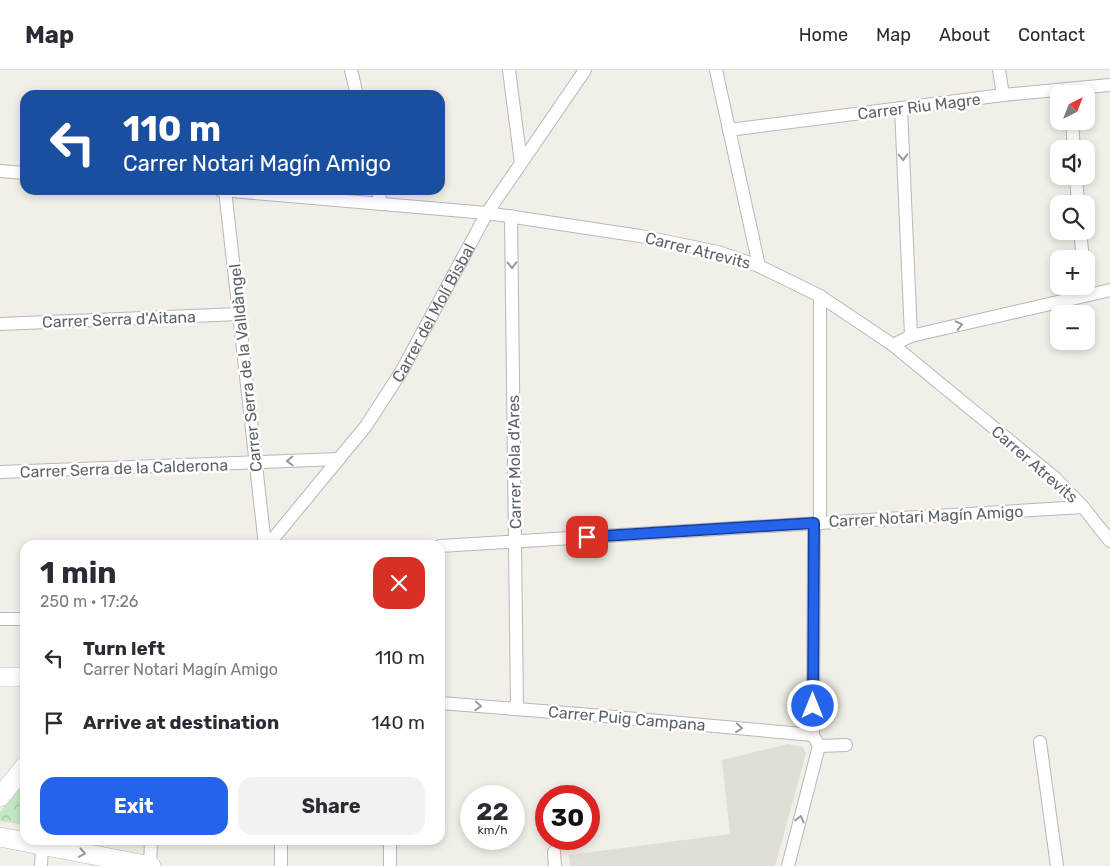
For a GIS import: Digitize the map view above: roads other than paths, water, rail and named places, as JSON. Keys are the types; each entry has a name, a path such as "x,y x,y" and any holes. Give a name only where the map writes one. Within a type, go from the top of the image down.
{"main road":[{"path":"0,676 20,677"},
{"path":"0,797 20,772"},
{"path":"0,838 20,841"},
{"path":"42,845 151,866"}],"street":[{"path":"351,70 356,90"},
{"path":"509,70 521,163"},
{"name":"Carrer del Molí Bisbal","path":"270,540 366,426 401,372 486,213 586,70"},
{"path":"716,70 759,266"},
{"path":"999,70 1003,94"},
{"name":"Carrer Riu Magre","path":"1095,87 1110,85"},
{"name":"Carrer Riu Magre","path":"729,130 1003,94 1050,92"},
{"path":"901,108 911,336"},
{"path":"0,171 20,173"},
{"name":"Carrer Serra de la Valldàngel","path":"226,195 265,540"},
{"name":"Carrer Atrevits","path":"281,195 511,216 640,236 718,252 759,266 820,296 893,345 1055,478 1083,507 1110,541"},
{"path":"379,195 381,204"},
{"name":"Carrer Mola d'Ares","path":"511,216 516,708"},
{"path":"1095,291 1110,290"},
{"path":"893,345 911,336 1070,295"},
{"path":"788,866 816,740 820,296"},
{"name":"Carrer Serra d'Aitana","path":"0,324 239,314"},
{"name":"Carrer Serra de la Calderona","path":"0,472 339,459"},
{"name":"Carrer Notari Magín Amigo","path":"445,546 1083,507"},
{"path":"0,619 20,619"},
{"name":"Carrer Puig Campana","path":"445,703 516,708 816,740 846,745"},
{"path":"1040,742 1057,866"},
{"path":"41,866 42,845"},
{"path":"150,845 151,866"},
{"path":"281,845 281,866"},
{"path":"390,845 390,866"},
{"path":"554,852 555,866"}]}
